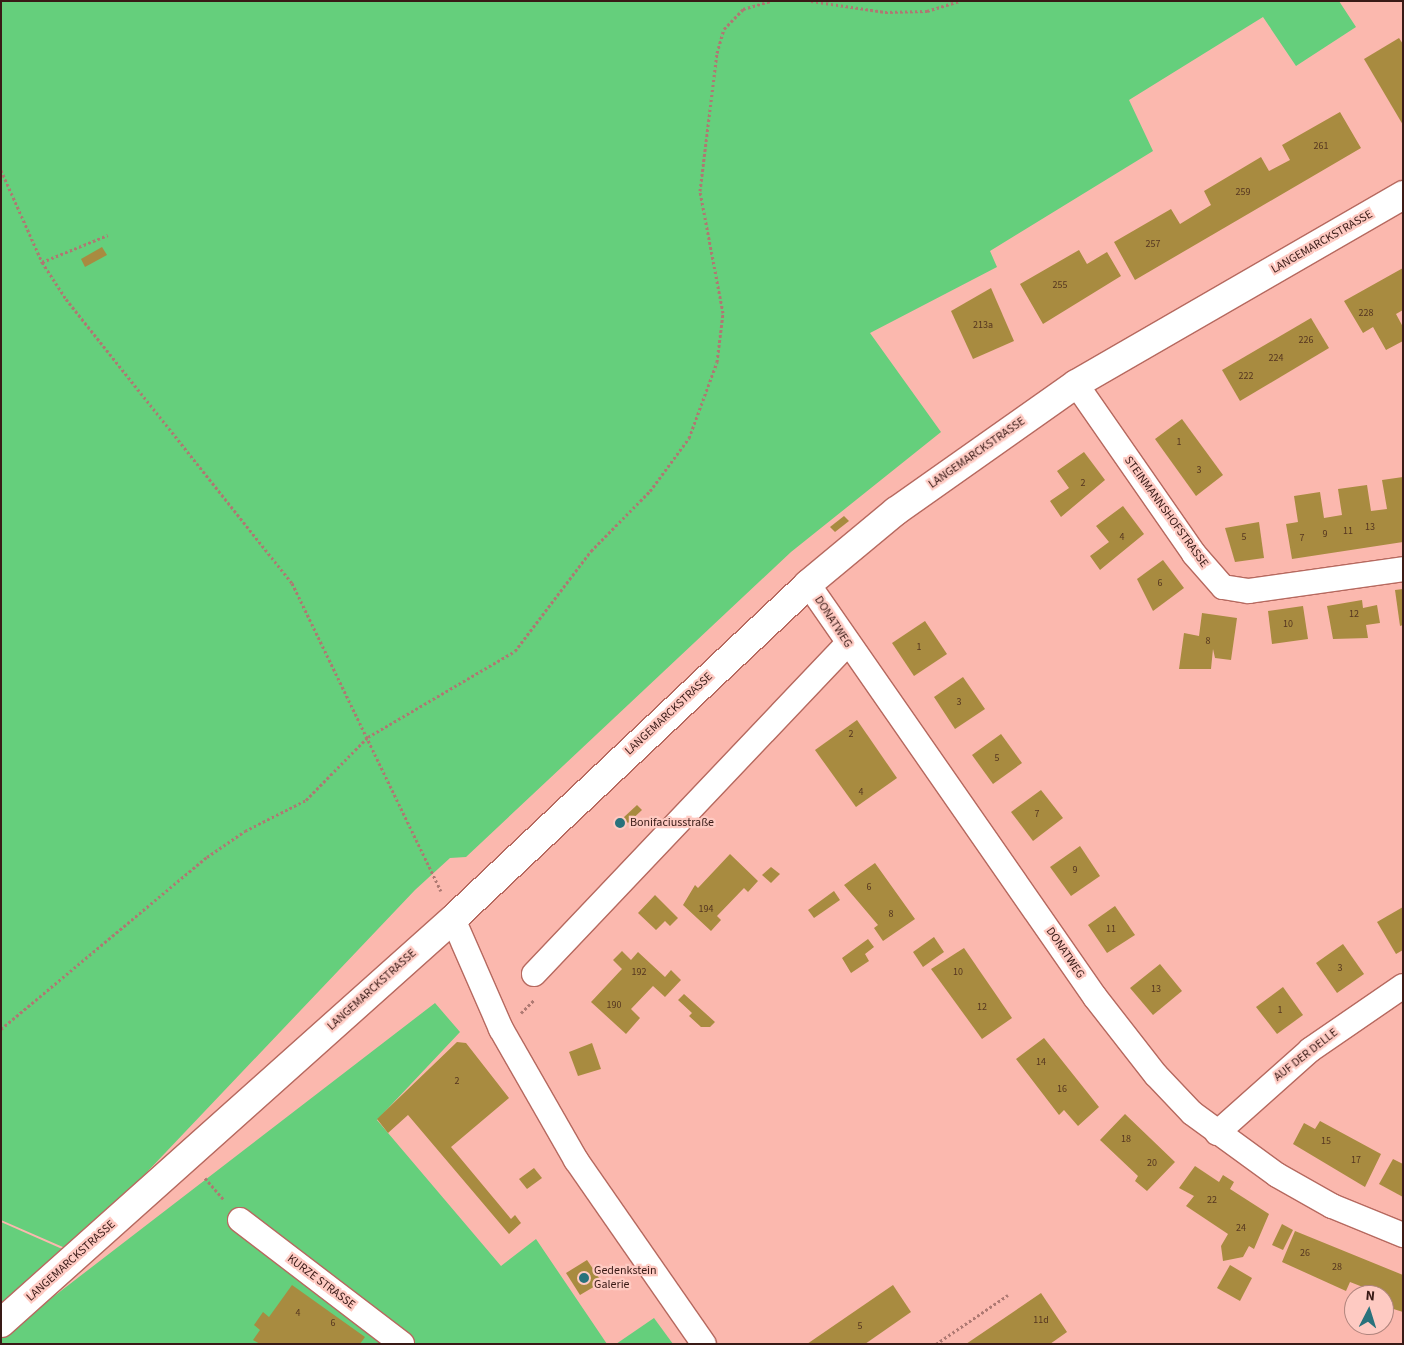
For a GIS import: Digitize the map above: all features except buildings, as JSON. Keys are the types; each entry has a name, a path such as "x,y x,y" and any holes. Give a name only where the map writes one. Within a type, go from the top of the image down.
{"street":[{"name":"LANGEMARCKSTRASSE","path":"1,1323 453,919 808,584 929,486 1076,384 1403,195"},
{"name":"STEINMANNSHOFSTRASSE","path":"1076,384 1194,554 1223,587 1249,591 1403,569"},
{"name":"DONATWEG","path":"808,584 846,644 1125,1039 1192,1113 1217,1134 1332,1206 1403,1235"},
{"path":"534,974 846,644"},
{"path":"453,919 501,1029 576,1160 704,1344"},
{"name":"AUF DER DELLE","path":"1217,1134 1310,1050 1403,986"},
{"name":"KURZE STRASSE","path":"240,1220 402,1344"}],"path":[{"path":"1,1029 207,857 244,831 306,800 368,737 515,651 579,565 650,491 689,438 718,362 723,313 700,191 710,89 724,29 743,9 771,1"},
{"path":"811,1 886,12 927,11 959,1"},
{"path":"1,170 42,262 107,352 276,558 368,737 453,919"},
{"path":"42,262 108,235"},
{"path":"501,1029 541,993 534,974"},
{"path":"936,1344 1008,1295"}],"green space":[{"path":"1,1 1339,1 1356,27 1296,66 1263,17 1129,100 1153,151 990,251 997,267 870,333 941,432 791,552 466,857 450,858 415,890 72,1251 1,1220"},
{"path":"435,1003 460,1032 377,1120 501,1266 536,1239 607,1344 1,1344 1,1337"},
{"path":"1,1222 69,1252 1,1315"},
{"path":"654,1318 673,1344 616,1344"}],"place":[{"name":"Bonifaciusstraße","path":"620,823"},
{"name":"Gedenkstein Galerie","path":"584,1278"}]}
